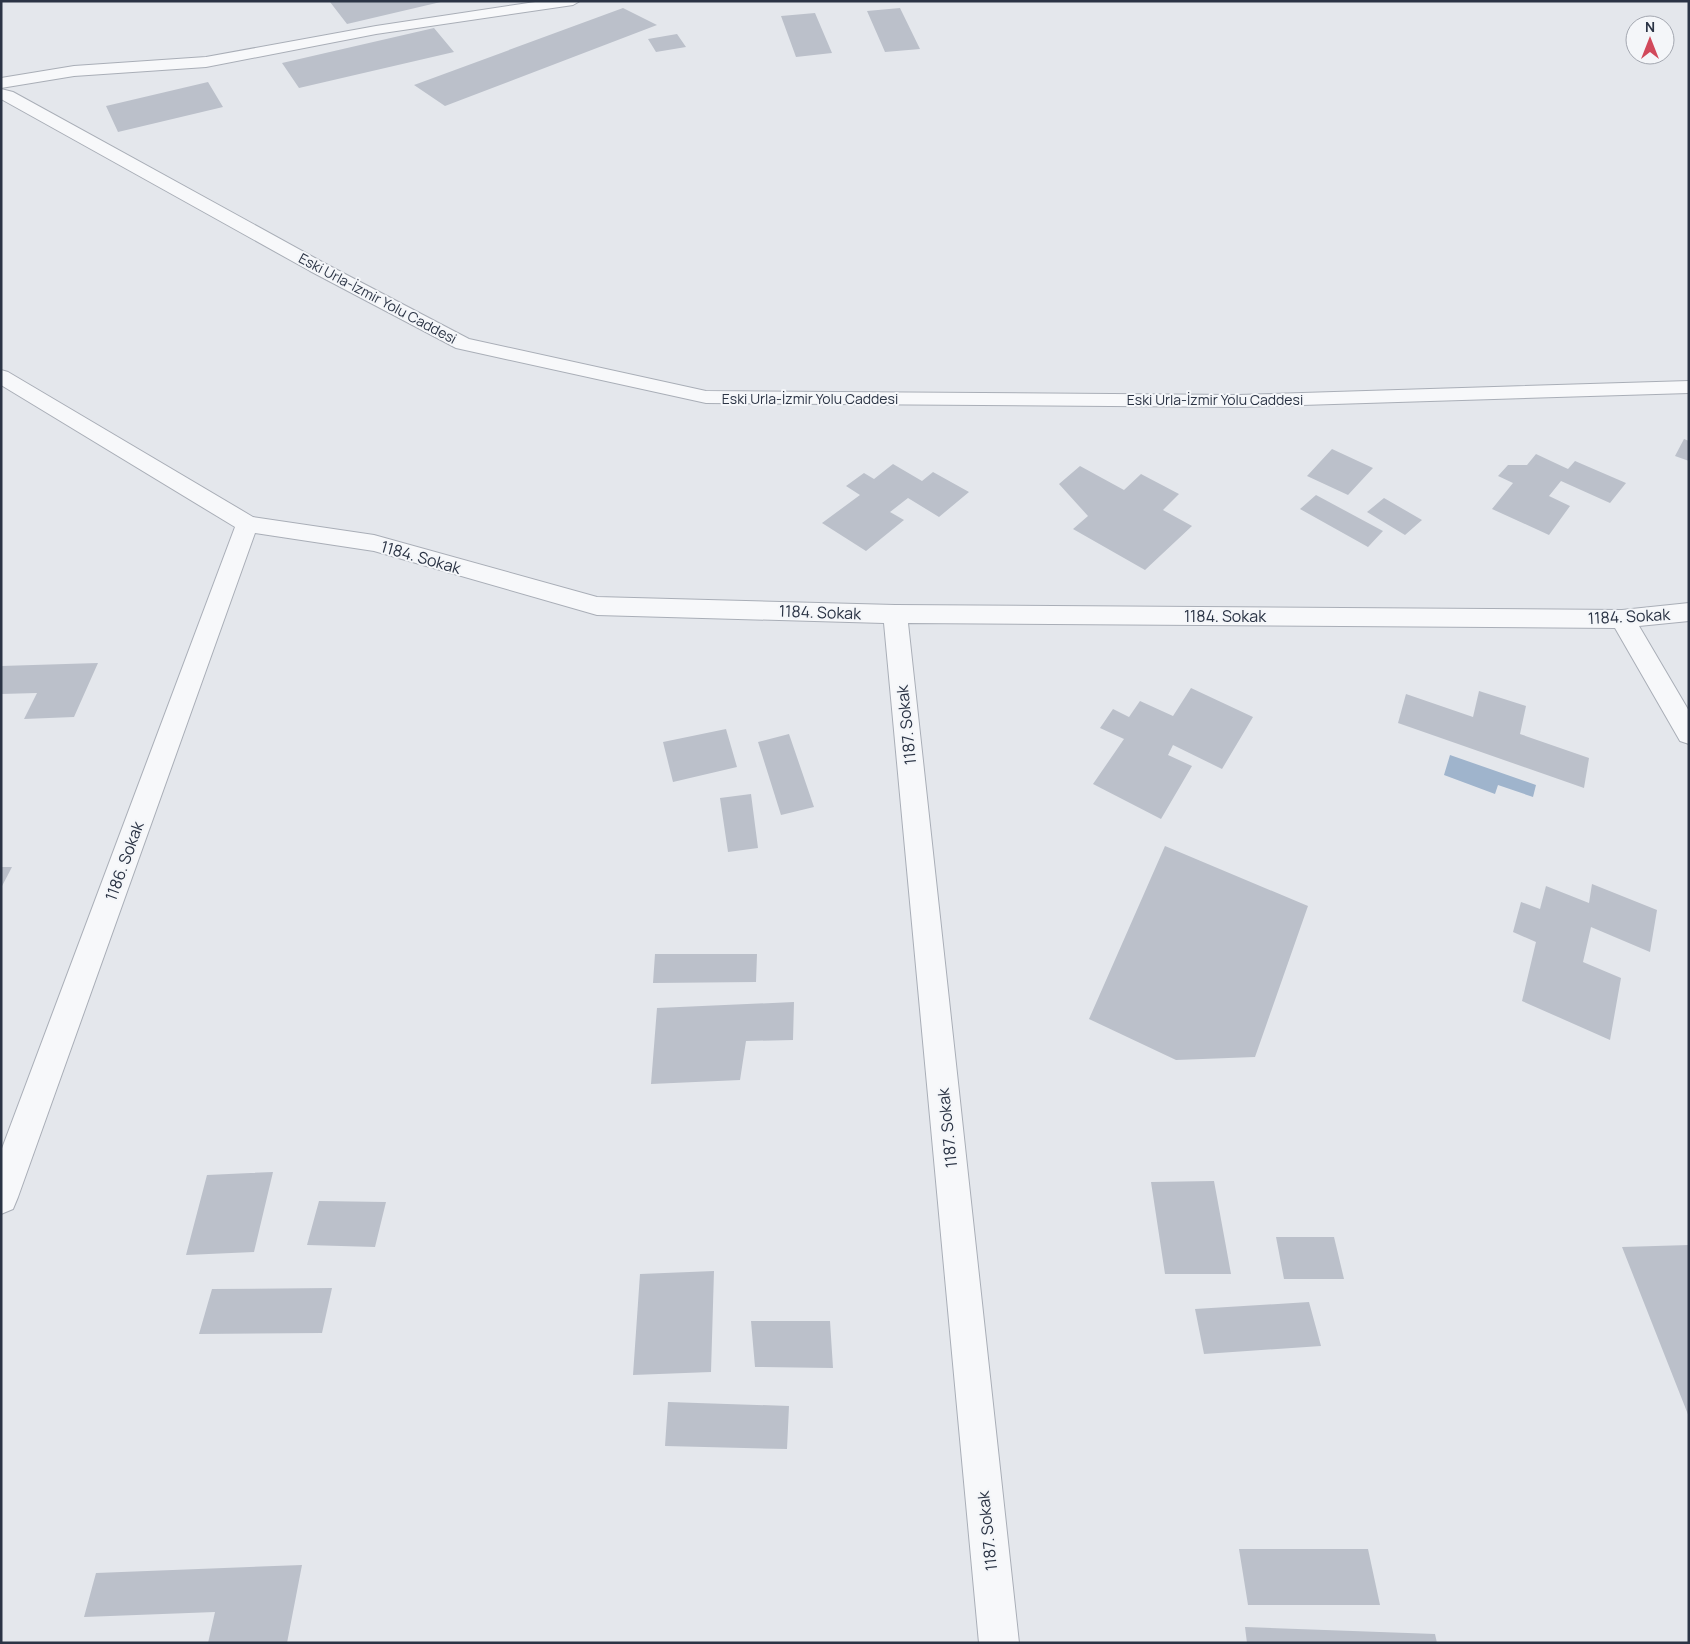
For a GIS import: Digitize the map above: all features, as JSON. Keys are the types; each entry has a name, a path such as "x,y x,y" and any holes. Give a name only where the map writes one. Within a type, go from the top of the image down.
{"street":[{"path":"1,83 74,71 206,62 376,30 573,1"},
{"name":"Eski Urla-İzmir Yolu Caddesi","path":"1,94 7,95 317,267 464,344 706,397 1238,400 1689,387"},
{"name":"1184. Sokak","path":"1,376 248,524 374,543 597,606 895,614 1622,619 1689,612"},
{"name":"1186. Sokak","path":"1,1197 248,524"},
{"name":"1187. Sokak","path":"895,614 999,1643"},
{"path":"1622,619 1689,734"}],"water":[{"path":"1450,755 1536,785 1533,797 1498,785 1495,794 1444,775"}],"building":[{"path":"333,1 445,1 347,24 330,2"},
{"path":"623,8 657,25 445,106 414,85"},
{"path":"900,8 920,49 885,52 867,11"},
{"path":"815,13 832,53 796,57 781,16"},
{"path":"434,28 454,52 299,88 282,63"},
{"path":"677,34 686,47 656,52 648,39"},
{"path":"208,82 223,107 118,132 106,106"},
{"path":"1684,439 1689,441 1689,461 1675,456"},
{"path":"1332,449 1373,468 1348,495 1307,476"},
{"path":"1536,454 1568,469 1575,461 1626,483 1610,503 1561,481 1549,496 1570,506 1549,535 1492,509 1513,483 1498,476 1508,465 1527,465"},
{"path":"893,464 922,481 933,472 969,492 939,517 908,498 890,512 904,520 866,551 822,523 860,495 846,486 864,473 874,479"},
{"path":"1080,466 1124,490 1141,474 1179,494 1163,510 1192,526 1145,570 1073,529 1088,516 1059,484"},
{"path":"1316,495 1383,531 1368,547 1300,509"},
{"path":"1384,498 1422,520 1405,535 1367,512"},
{"path":"98,663 74,717 24,719 37,693 1,694 1,666"},
{"path":"1191,688 1253,717 1222,769 1173,745 1168,755 1192,766 1161,819 1093,784 1124,739 1100,728 1113,709 1129,717 1140,701 1173,716"},
{"path":"1479,691 1526,706 1520,734 1589,758 1584,788 1398,723 1406,694 1473,717"},
{"path":"726,729 737,767 673,782 663,742"},
{"path":"789,734 814,807 781,815 758,742"},
{"path":"751,794 758,848 728,852 720,798"},
{"path":"1165,846 1308,906 1255,1057 1176,1060 1089,1019"},
{"path":"1,867 12,867 1,888"},
{"path":"1592,884 1657,910 1650,952 1591,927 1583,962 1621,978 1610,1040 1522,1001 1536,942 1513,932 1521,902 1540,909 1546,886 1589,903"},
{"path":"655,954 757,954 756,982 653,983"},
{"path":"794,1002 793,1040 746,1041 740,1080 651,1084 657,1008"},
{"path":"273,1172 254,1252 186,1255 207,1175"},
{"path":"1214,1181 1231,1274 1165,1274 1151,1182"},
{"path":"319,1201 386,1202 375,1247 307,1245"},
{"path":"1276,1237 1334,1237 1344,1279 1284,1279"},
{"path":"1689,1245 1689,1417 1622,1247"},
{"path":"714,1271 711,1372 633,1375 640,1274"},
{"path":"332,1288 322,1333 199,1334 212,1289"},
{"path":"1309,1302 1321,1346 1204,1354 1195,1309"},
{"path":"751,1321 830,1321 833,1368 755,1367"},
{"path":"668,1402 789,1406 787,1449 665,1446"},
{"path":"1239,1549 1368,1549 1380,1605 1248,1605"},
{"path":"302,1565 287,1643 208,1643 215,1612 84,1617 96,1573"},
{"path":"1245,1627 1435,1634 1437,1643 1247,1643"}]}
